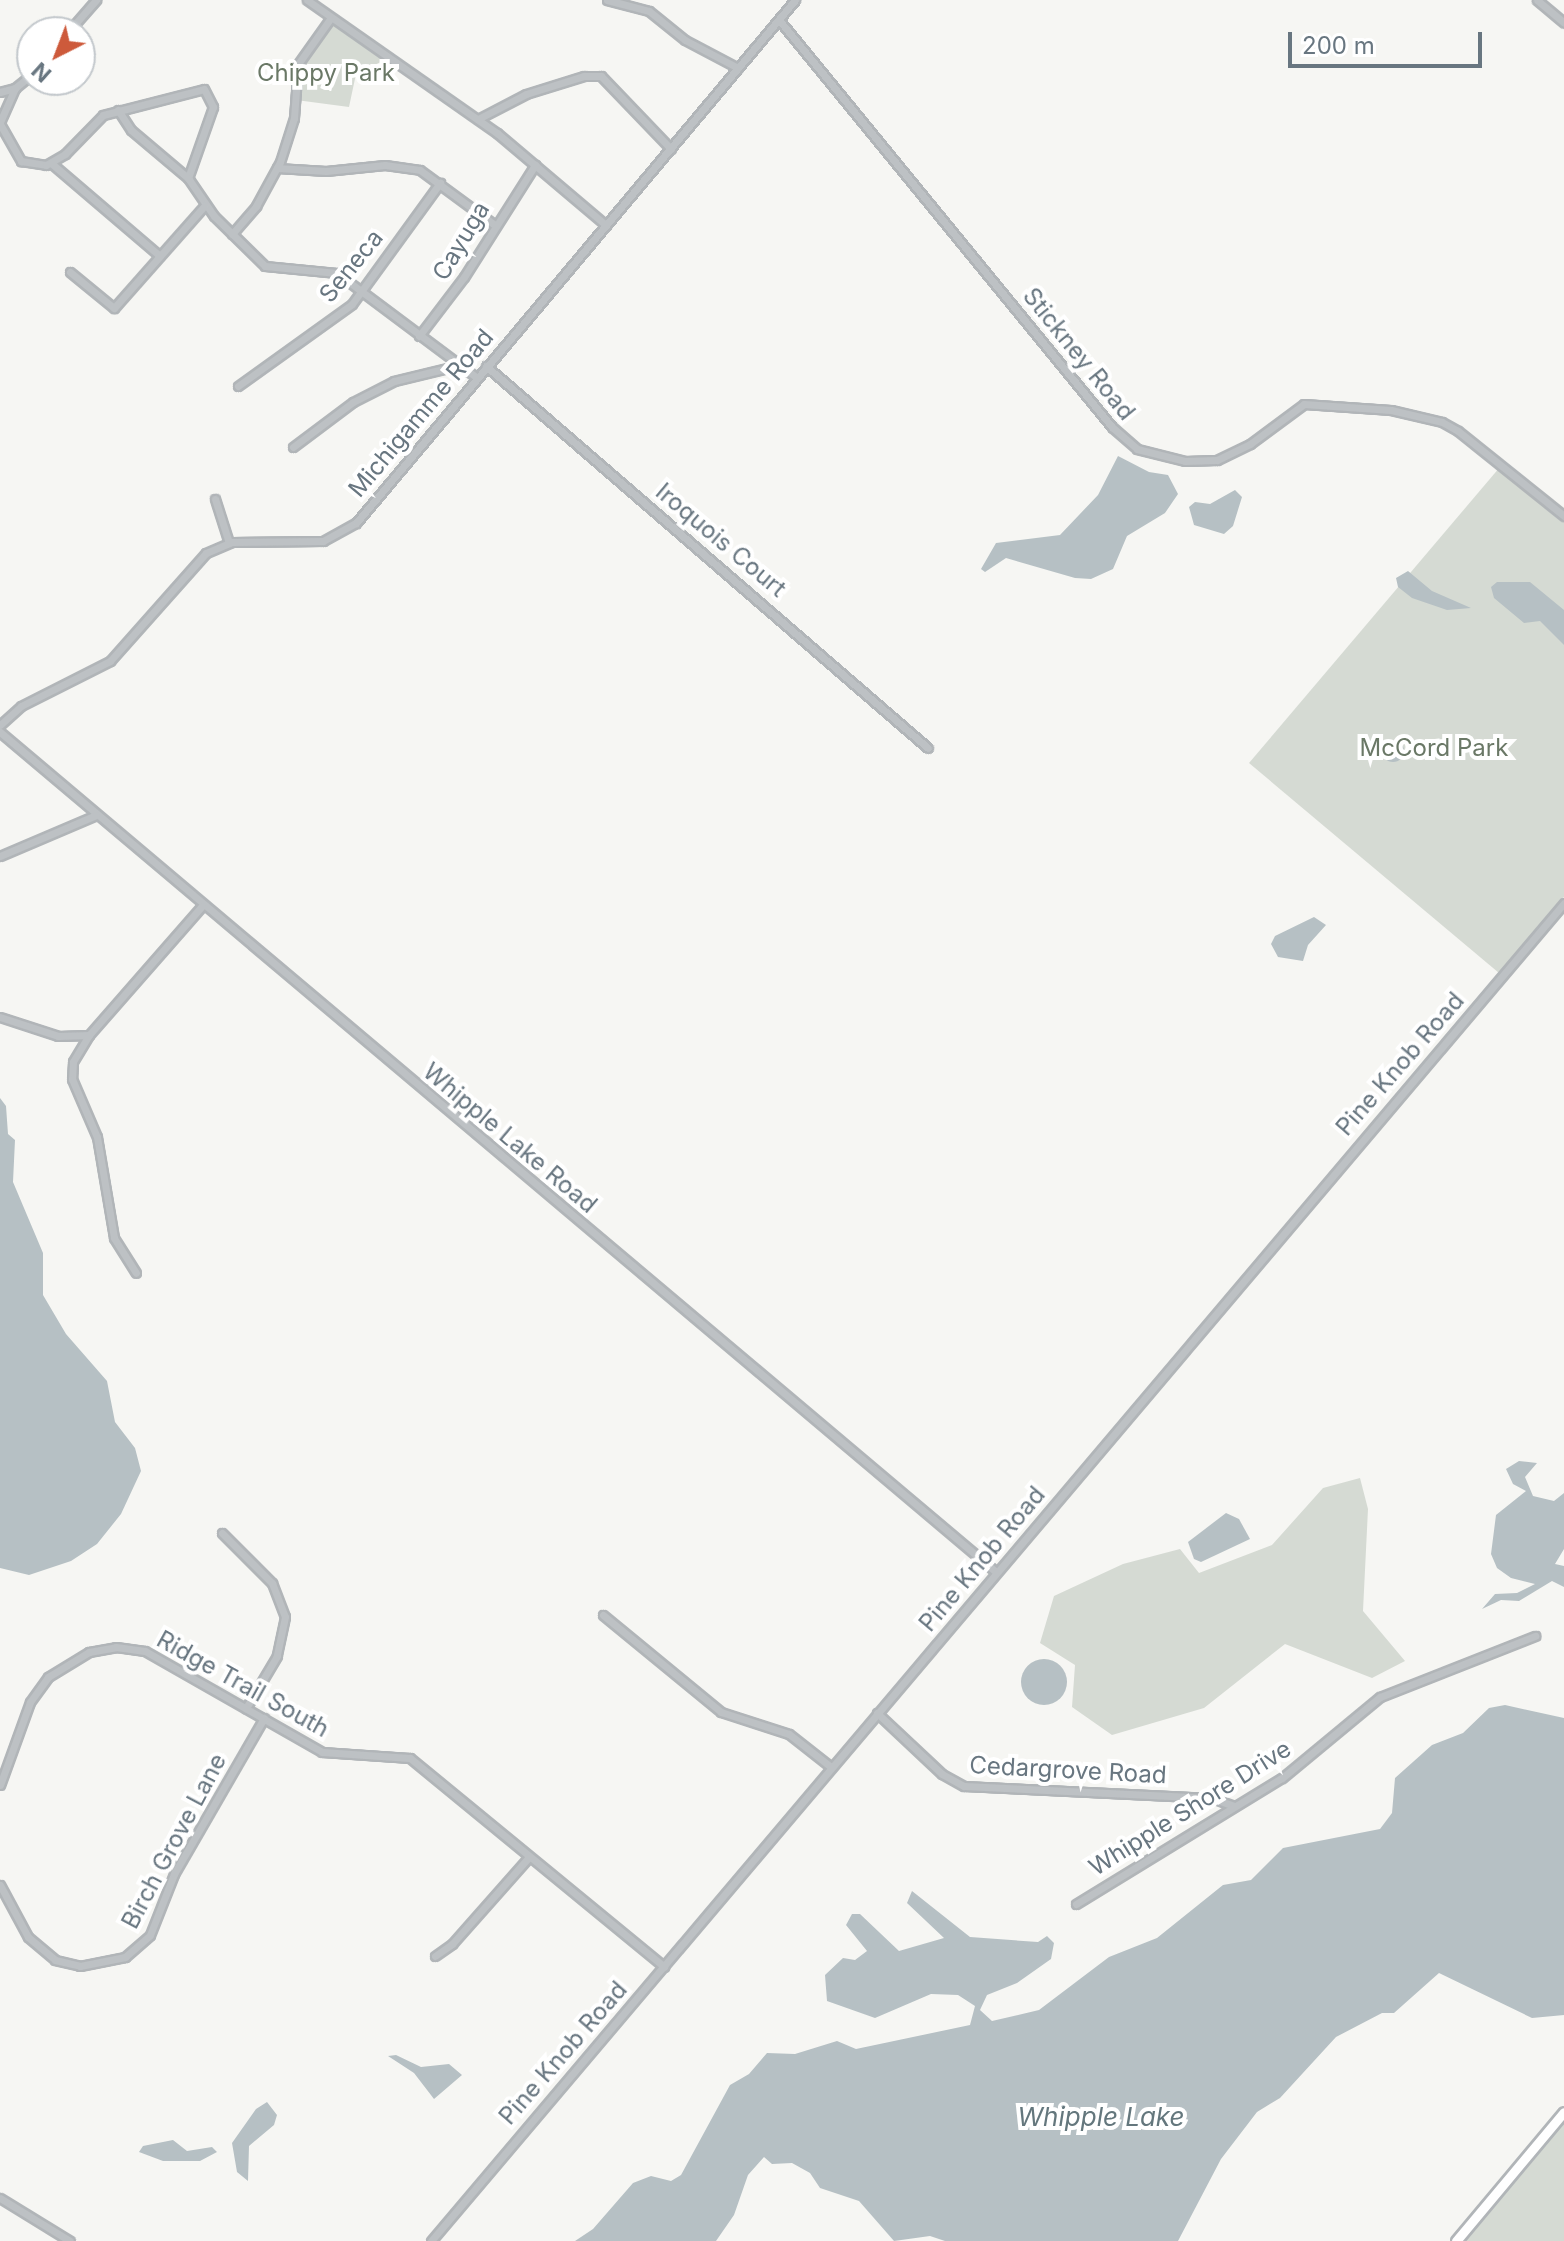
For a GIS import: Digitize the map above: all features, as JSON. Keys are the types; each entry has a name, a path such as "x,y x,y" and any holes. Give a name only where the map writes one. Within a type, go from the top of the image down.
{"main road":[{"path":"1456,2241 1564,2112"}],"street":[{"path":"82,16 96,0"},
{"path":"307,0 330,19 478,119 606,225"},
{"path":"607,0 649,11 685,40 738,68"},
{"path":"784,0 793,4"},
{"path":"1537,0 1564,23"},
{"name":"Michigamme Road","path":"229,543 307,544 348,530 793,4"},
{"path":"232,234 256,206 277,168 294,118 298,64 330,19"},
{"name":"Stickney Road","path":"779,20 1112,427 1137,449 1185,461 1217,460 1250,444 1304,404 1391,410 1442,422 1458,431 1564,516"},
{"path":"478,119 526,94 584,76 601,76 671,149"},
{"path":"0,92 15,88"},
{"path":"15,88 0,123 21,161 36,166 51,163 97,119 118,110 204,89 213,107 188,178"},
{"path":"118,110 131,130 188,178 205,205 265,266 325,269 361,291 476,377"},
{"path":"51,163 160,256"},
{"path":"277,168 326,171 402,165 440,183 495,225"},
{"name":"Cayuga","path":"419,336 464,277 535,165"},
{"name":"Seneca","path":"238,386 329,324 361,291 440,183"},
{"path":"70,272 114,308 205,205"},
{"path":"293,447 353,402 394,381 460,365"},
{"name":"Iroquois Court","path":"486,366 928,748"},
{"path":"0,725 21,706 110,661 198,559 229,543 215,499"},
{"name":"Whipple Lake Road","path":"0,732 202,906 996,1572"},
{"path":"0,856 96,815"},
{"name":"Pine Knob Road","path":"431,2241 1564,903"},
{"path":"136,1273 114,1238 105,1212 99,1146 72,1079 73,1062 89,1035 202,906"},
{"path":"0,1017 58,1036 89,1035"},
{"path":"222,1533 272,1583 285,1617 277,1656 246,1708"},
{"path":"603,1615 721,1712 789,1734 831,1767"},
{"name":"Whipple Shore Drive","path":"1076,1904 1282,1778 1380,1697 1535,1636"},
{"name":"Ridge Trail South","path":"0,1785 38,1688 63,1664 89,1652 116,1647 145,1651 330,1754 410,1758 664,1967"},
{"name":"Cedargrove Road","path":"877,1713 942,1774 964,1786 1212,1798 1234,1806"},
{"name":"Birch Grove Lane","path":"0,1885 28,1937 55,1960 80,1966 106,1964 134,1951 150,1935 174,1874 264,1718"},
{"path":"435,1956 452,1944 529,1857"},
{"path":"0,2198 70,2241"}],"green space":[{"name":"Chippy Park","path":"330,19 389,58 356,74 349,107 296,100 298,64"},
{"name":"McCord Park","path":"1500,467 1564,521 1564,897 1499,973 1249,763"},
{"path":"1360,1478 1368,1509 1363,1611 1405,1661 1372,1678 1285,1644 1204,1708 1112,1735 1072,1707 1075,1665 1040,1643 1054,1596 1123,1564 1180,1549 1199,1573 1272,1545 1323,1488"},
{"path":"1564,2112 1564,2241 1454,2241"}],"water":[{"path":"1118,456 1149,472 1168,475 1178,494 1165,513 1127,536 1113,569 1091,579 1075,578 1006,558 985,572 981,569 996,543 1060,535 1098,495"},
{"path":"1235,490 1242,497 1233,526 1224,534 1194,525 1189,507 1195,502 1210,504"},
{"path":"1408,571 1432,591 1471,608 1447,610 1412,598 1398,587 1396,578"},
{"path":"1497,582 1530,582 1564,610 1564,645 1540,621 1524,623 1494,598 1491,587"},
{"path":"1393,740 1401,743 1404,751 1401,759 1393,762 1385,759 1382,751 1385,743"},
{"path":"1314,917 1326,925 1308,945 1303,961 1278,957 1271,944 1275,936"},
{"path":"0,1098 6,1106 8,1134 15,1140 13,1182 43,1253 43,1295 66,1334 107,1381 115,1422 135,1448 141,1471 121,1514 97,1544 71,1561 29,1575 0,1568"},
{"path":"1519,1461 1537,1463 1525,1477 1533,1496 1554,1501 1564,1493 1564,1549 1555,1564 1564,1566 1564,1587 1552,1581 1519,1601 1501,1600 1482,1609 1495,1594 1517,1593 1535,1584 1511,1578 1497,1568 1491,1554 1496,1515 1526,1491 1513,1484 1506,1469"},
{"path":"1226,1513 1239,1519 1250,1539 1201,1562 1194,1559 1188,1542"},
{"path":"1044,1659 1060,1666 1067,1682 1060,1698 1044,1705 1028,1698 1021,1682 1028,1666"},
{"name":"Whipple Lake","path":"1505,1705 1564,1718 1564,2015 1532,2018 1439,1973 1394,2013 1382,2013 1336,2037 1280,2098 1257,2112 1221,2159 1178,2241 945,2241 930,2236 894,2241 859,2201 820,2188 810,2173 792,2163 772,2164 764,2157 748,2175 734,2215 716,2241 575,2241 593,2229 633,2183 651,2176 671,2181 681,2175 730,2085 749,2074 767,2053 795,2054 837,2041 856,2049 970,2025 975,2006 958,1995 931,1994 875,2018 827,2001 825,1975 843,1958 855,1960 867,1951 846,1925 852,1914 860,1914 899,1951 944,1938 907,1903 912,1891 970,1937 1038,1942 1047,1936 1054,1943 1051,1959 1017,1983 987,1995 980,2010 992,2021 1039,2010 1109,1957 1157,1938 1223,1885 1251,1880 1283,1848 1380,1829 1392,1813 1395,1778 1432,1745 1463,1733 1489,1708"},
{"path":"396,2055 421,2067 449,2064 462,2075 434,2099 414,2073 388,2056"},
{"path":"267,2102 277,2115 274,2125 249,2146 248,2181 237,2172 232,2143 256,2109"},
{"path":"173,2140 187,2151 212,2147 217,2152 200,2161 163,2161 139,2152 143,2146"}]}
